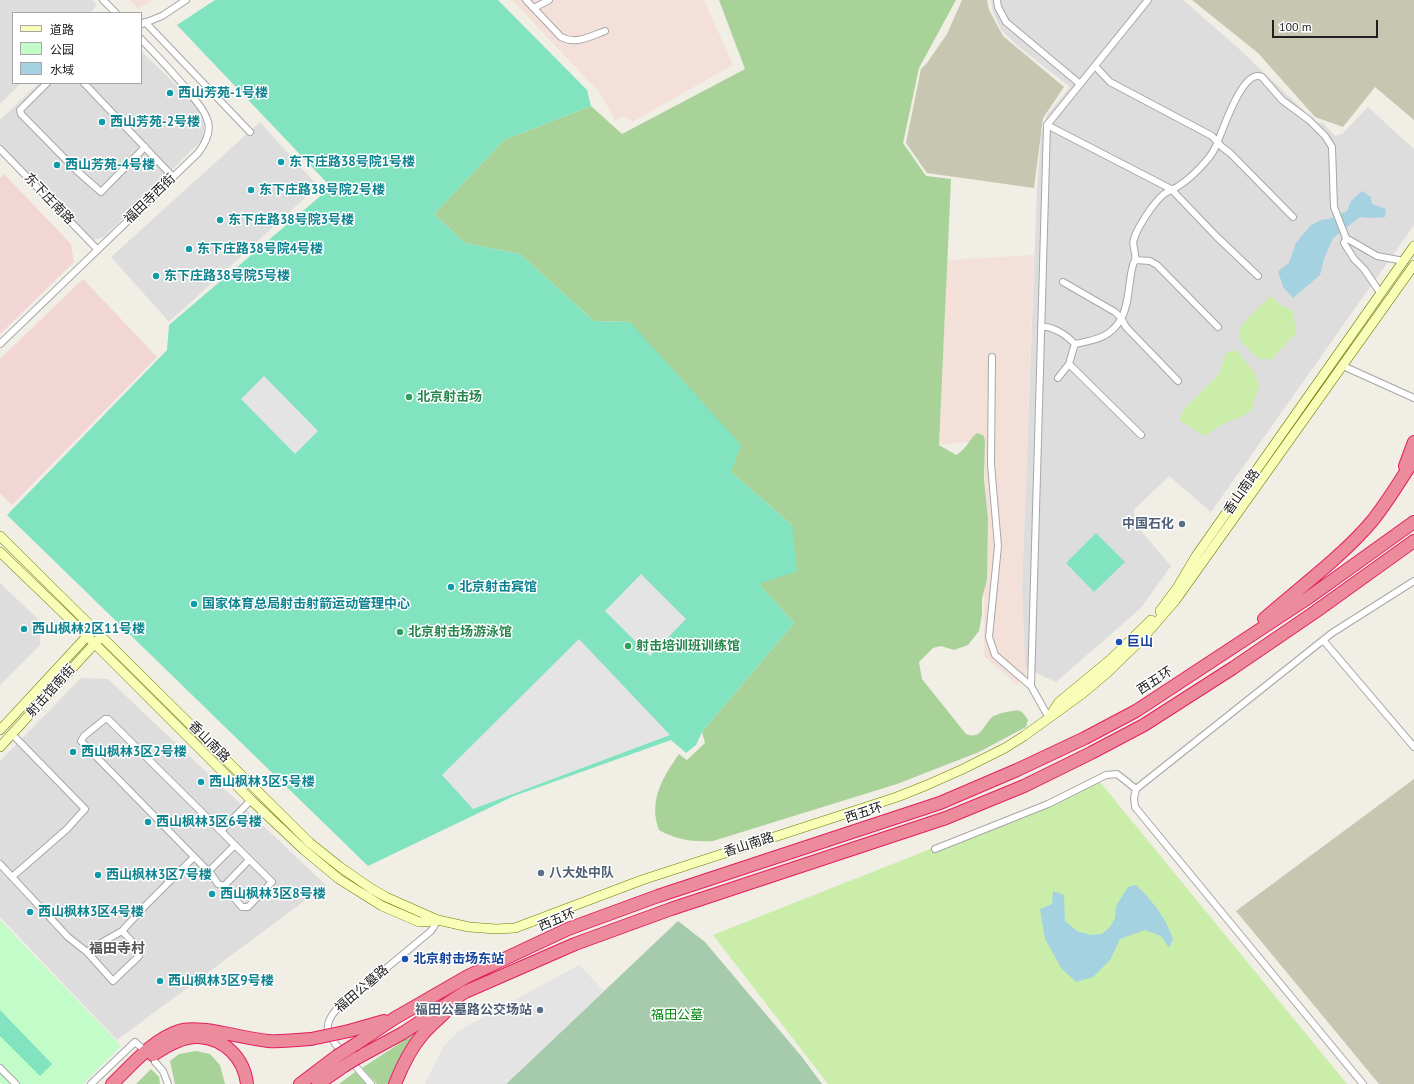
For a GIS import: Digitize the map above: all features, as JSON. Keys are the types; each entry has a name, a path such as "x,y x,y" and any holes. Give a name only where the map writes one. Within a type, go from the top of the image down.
{"highway":[{"path":"1396,489 1414,442"},
{"path":"1223,653 1348,547 1372,520 1396,489 1414,459"},
{"name":"西五环","path":"318,1084 356,1044 395,1018 468,976 568,929 684,887 940,803 1017,770 1085,738 1136,711 1308,598 1414,522"},
{"name":"西五环","path":"300,1084 340,1061 356,1058 403,1033 465,992 575,944 697,900 946,818 1024,786 1144,725 1233,668 1315,612 1414,541"},
{"path":"1388,560 1414,546"},
{"path":"396,1084 400,1072 415,1045 424,1033 465,992"},
{"path":"112,1084 149,1049 166,1036 181,1030 207,1030 268,1041 311,1039 349,1031 395,1018"},
{"path":"122,1084 145,1061 163,1048 182,1040 198,1037 224,1044 234,1053 242,1063 247,1084"}],"main road":[{"name":"香山南路","path":"1049,718 1059,702 1120,651 1158,613 1177,588 1196,556 1414,246"},
{"name":"香山南路","path":"0,536 310,843 340,867 386,897 438,920 469,927 496,929 515,928 642,880 897,797 928,785 1005,748 1082,694 1107,673 1141,640 1175,601 1414,265"},
{"name":"香山南路","path":"0,552 87,636 251,800 304,850 338,879 382,906 419,922 438,920"},
{"name":"射击馆南街","path":"1,726 94,629"},
{"name":"射击馆南街","path":"0,747 101,636"}],"street":[{"path":"103,0 115,12"},
{"path":"186,0 162,16 143,23 250,132"},
{"path":"526,0 562,37 568,41 577,41 605,31"},
{"path":"534,8 549,0"},
{"path":"997,0 998,7 1006,22 1080,84"},
{"path":"1031,686 1047,125 1148,0"},
{"name":"福田寺西街","path":"0,344 198,153 206,142 208,119 184,85 142,40"},
{"path":"1095,66 1110,82 1212,136 1293,217"},
{"path":"1076,344 1100,339 1109,334 1122,318 1129,293 1133,264 1135,260 1133,240 1147,215 1163,195 1171,189 1179,186 1206,161 1215,149 1239,92 1253,77 1259,75 1282,100 1309,120 1325,136 1332,147 1334,207 1344,236 1344,243 1354,259 1364,269 1381,294"},
{"path":"46,84 20,110 21,114 76,170 101,192 145,147"},
{"path":"85,84 173,177"},
{"path":"1047,125 1171,189 1212,232 1258,276"},
{"name":"东下庄南路","path":"0,149 97,249"},
{"path":"1344,236 1377,256 1404,261"},
{"path":"1135,260 1150,261 1157,265 1218,327"},
{"path":"1063,282 1115,312 1122,318 1126,327 1178,381"},
{"path":"1041,326 1050,327 1064,334 1076,344"},
{"path":"1058,378 1069,364 1076,344"},
{"path":"992,357 991,464 998,546 989,637 995,655 1031,686 1049,718"},
{"path":"1069,364 1141,436"},
{"path":"1343,366 1414,398"},
{"path":"1364,1084 1135,807 1134,798 1136,789 1332,632 1414,581"},
{"path":"1323,640 1414,747"},
{"path":"105,719 108,719 235,845 272,882 248,907 242,907 224,886 218,884 209,871 81,741 84,736 105,719"},
{"path":"12,734 85,809 67,829 12,877"},
{"path":"935,849 1048,804 1106,776 1117,774 1136,789"},
{"path":"221,831 251,800"},
{"path":"209,871 235,845"},
{"path":"87,952 122,931 194,857"},
{"path":"224,886 249,860"},
{"path":"0,864 68,937 83,951 87,952 113,981 139,956 139,949 122,931"},
{"name":"福田公墓路","path":"371,1084 333,1042 328,1033 327,1027 330,1016 431,931 438,920"},
{"path":"91,1084 135,1042 142,1048"},
{"path":"155,1062 163,1071 168,1084"},
{"path":"0,1068 16,1084"}],"shaded area":[{"path":"0,0 92,0 97,5 91,12 12,12 12,84 20,84 0,104"},
{"path":"130,0 153,0 138,9"},
{"path":"512,0 704,0 733,65 632,122 624,116 615,120 600,93"},
{"path":"962,0 987,0 989,10 1003,36 1064,87 1043,118 1034,188 927,173 906,143 921,69 927,63 947,34"},
{"path":"991,0 1183,0 1235,45 1316,122 1323,123 1335,136 1342,134 1368,107 1414,149 1414,225 1211,512 1169,476 1134,510 1135,524 1171,566 1141,608 1056,682 1019,665 1037,190 1041,135 1047,115 1070,87 1019,47 1001,30 993,12"},
{"path":"1192,0 1414,0 1414,120 1375,87 1343,127 1315,117 1258,53"},
{"path":"142,52 205,113 203,139 104,237 93,240 0,144 0,120 38,84 142,84"},
{"path":"260,122 318,186 169,322 111,257"},
{"path":"4,174 71,244 74,262 0,334 0,178"},
{"path":"1034,255 1022,586 1026,677 1017,685 984,656 985,440 939,445 947,260"},
{"path":"83,279 157,357 12,505 0,493 0,359"},
{"path":"264,376 318,431 295,454 241,399"},
{"path":"641,574 686,619 650,656 605,611"},
{"name":"西山枫林2区11号楼","path":"0,583 41,622 40,645 0,685"},
{"path":"579,639 670,735 473,809 442,775"},
{"path":"81,678 108,679 326,885 117,1040 0,917 0,761"},
{"path":"1414,779 1414,1084 1379,1084 1236,911"},
{"name":"福田公墓路公交场站","path":"579,965 604,991 506,1084 425,1084 443,1047 460,1030"}],"green space":[{"name":"北京射击场","path":"215,0 498,0 587,90 591,106 504,140 434,214 465,243 520,254 594,321 630,322 741,445 731,472 792,525 797,571 759,584 794,623 702,732 696,745 686,753 671,740 514,796 368,866 7,515 167,350 169,325 331,187 177,25"},
{"path":"719,0 956,0 919,68 903,143 926,176 951,179 939,445 956,455 977,433 983,435 985,440 984,479 988,519 987,579 982,599 982,614 979,631 968,645 954,650 941,646 933,648 919,662 922,679 966,734 978,734 992,717 1006,712 1020,711 1028,720 1026,727 979,752 897,784 713,841 699,841 685,840 659,830 655,809 656,799 663,781 679,754 687,760 705,743 702,732 794,623 759,584 792,525 731,472 630,322 594,321 520,254 465,243 434,214 504,140 591,106 622,134 745,69"},
{"path":"1271,296 1280,305 1293,311 1296,333 1272,359 1259,359 1241,342 1239,329"},
{"path":"1237,350 1255,374 1259,386 1252,409 1245,415 1221,425 1205,436 1179,420 1183,410 1219,374 1226,353"},
{"path":"1096,533 1125,562 1094,592 1066,563"},
{"path":"1100,782 1347,1084 828,1084 713,935"},
{"path":"0,920 121,1046 83,1084 2,1084 0,1082"},
{"name":"福田公墓","path":"678,921 705,942 802,1057 822,1084 506,1084"},
{"path":"0,1010 52,1064 40,1076 0,1036"},
{"path":"420,1030 391,1084 377,1084 362,1068"},
{"path":"196,1051 210,1054 220,1065 225,1084 175,1084 170,1061 179,1054"},
{"path":"151,1069 159,1077 160,1084 136,1084"},
{"path":"355,1072 366,1084 339,1084"}],"water":[{"path":"1362,191 1371,197 1372,204 1386,209 1385,217 1360,217 1333,238 1324,259 1320,275 1293,298 1283,287 1278,271 1289,263 1296,243 1311,225 1347,211 1351,201"},
{"path":"1136,885 1153,903 1167,924 1173,939 1169,948 1161,936 1145,930 1120,939 1110,960 1093,977 1076,982 1061,968 1045,939 1040,909 1052,904 1053,891 1064,895 1065,921 1077,931 1091,935 1102,934 1110,927 1115,918 1116,906 1128,887"}],"place":[{"name":"西山芳苑-1号楼","path":"170,93"},
{"name":"西山芳苑-2号楼","path":"102,122"},
{"name":"东下庄路38号院1号楼","path":"281,162"},
{"name":"西山芳苑-4号楼","path":"57,165"},
{"name":"东下庄路38号院2号楼","path":"251,190"},
{"name":"东下庄路38号院3号楼","path":"220,220"},
{"name":"东下庄路38号院4号楼","path":"189,249"},
{"name":"东下庄路38号院5号楼","path":"156,276"},
{"name":"北京射击场","path":"409,397"},
{"name":"中国石化","path":"1182,524"},
{"name":"北京射击宾馆","path":"451,587"},
{"name":"国家体育总局射击射箭运动管理中心","path":"194,604"},
{"name":"西山枫林2区11号楼","path":"24,629"},
{"name":"北京射击场游泳馆","path":"400,632"},
{"name":"巨山","path":"1119,642"},
{"name":"射击培训班训练馆","path":"628,646"},
{"name":"西山枫林3区2号楼","path":"73,752"},
{"name":"西山枫林3区5号楼","path":"201,782"},
{"name":"西山枫林3区6号楼","path":"148,822"},
{"name":"八大处中队","path":"541,873"},
{"name":"西山枫林3区7号楼","path":"98,875"},
{"name":"西山枫林3区8号楼","path":"212,894"},
{"name":"西山枫林3区4号楼","path":"30,912"},
{"name":"北京射击场东站","path":"405,959"},
{"name":"西山枫林3区9号楼","path":"160,981"},
{"name":"福田公墓路公交场站","path":"540,1010"}],"district":[{"name":"福田寺村","path":"117,949"}]}
